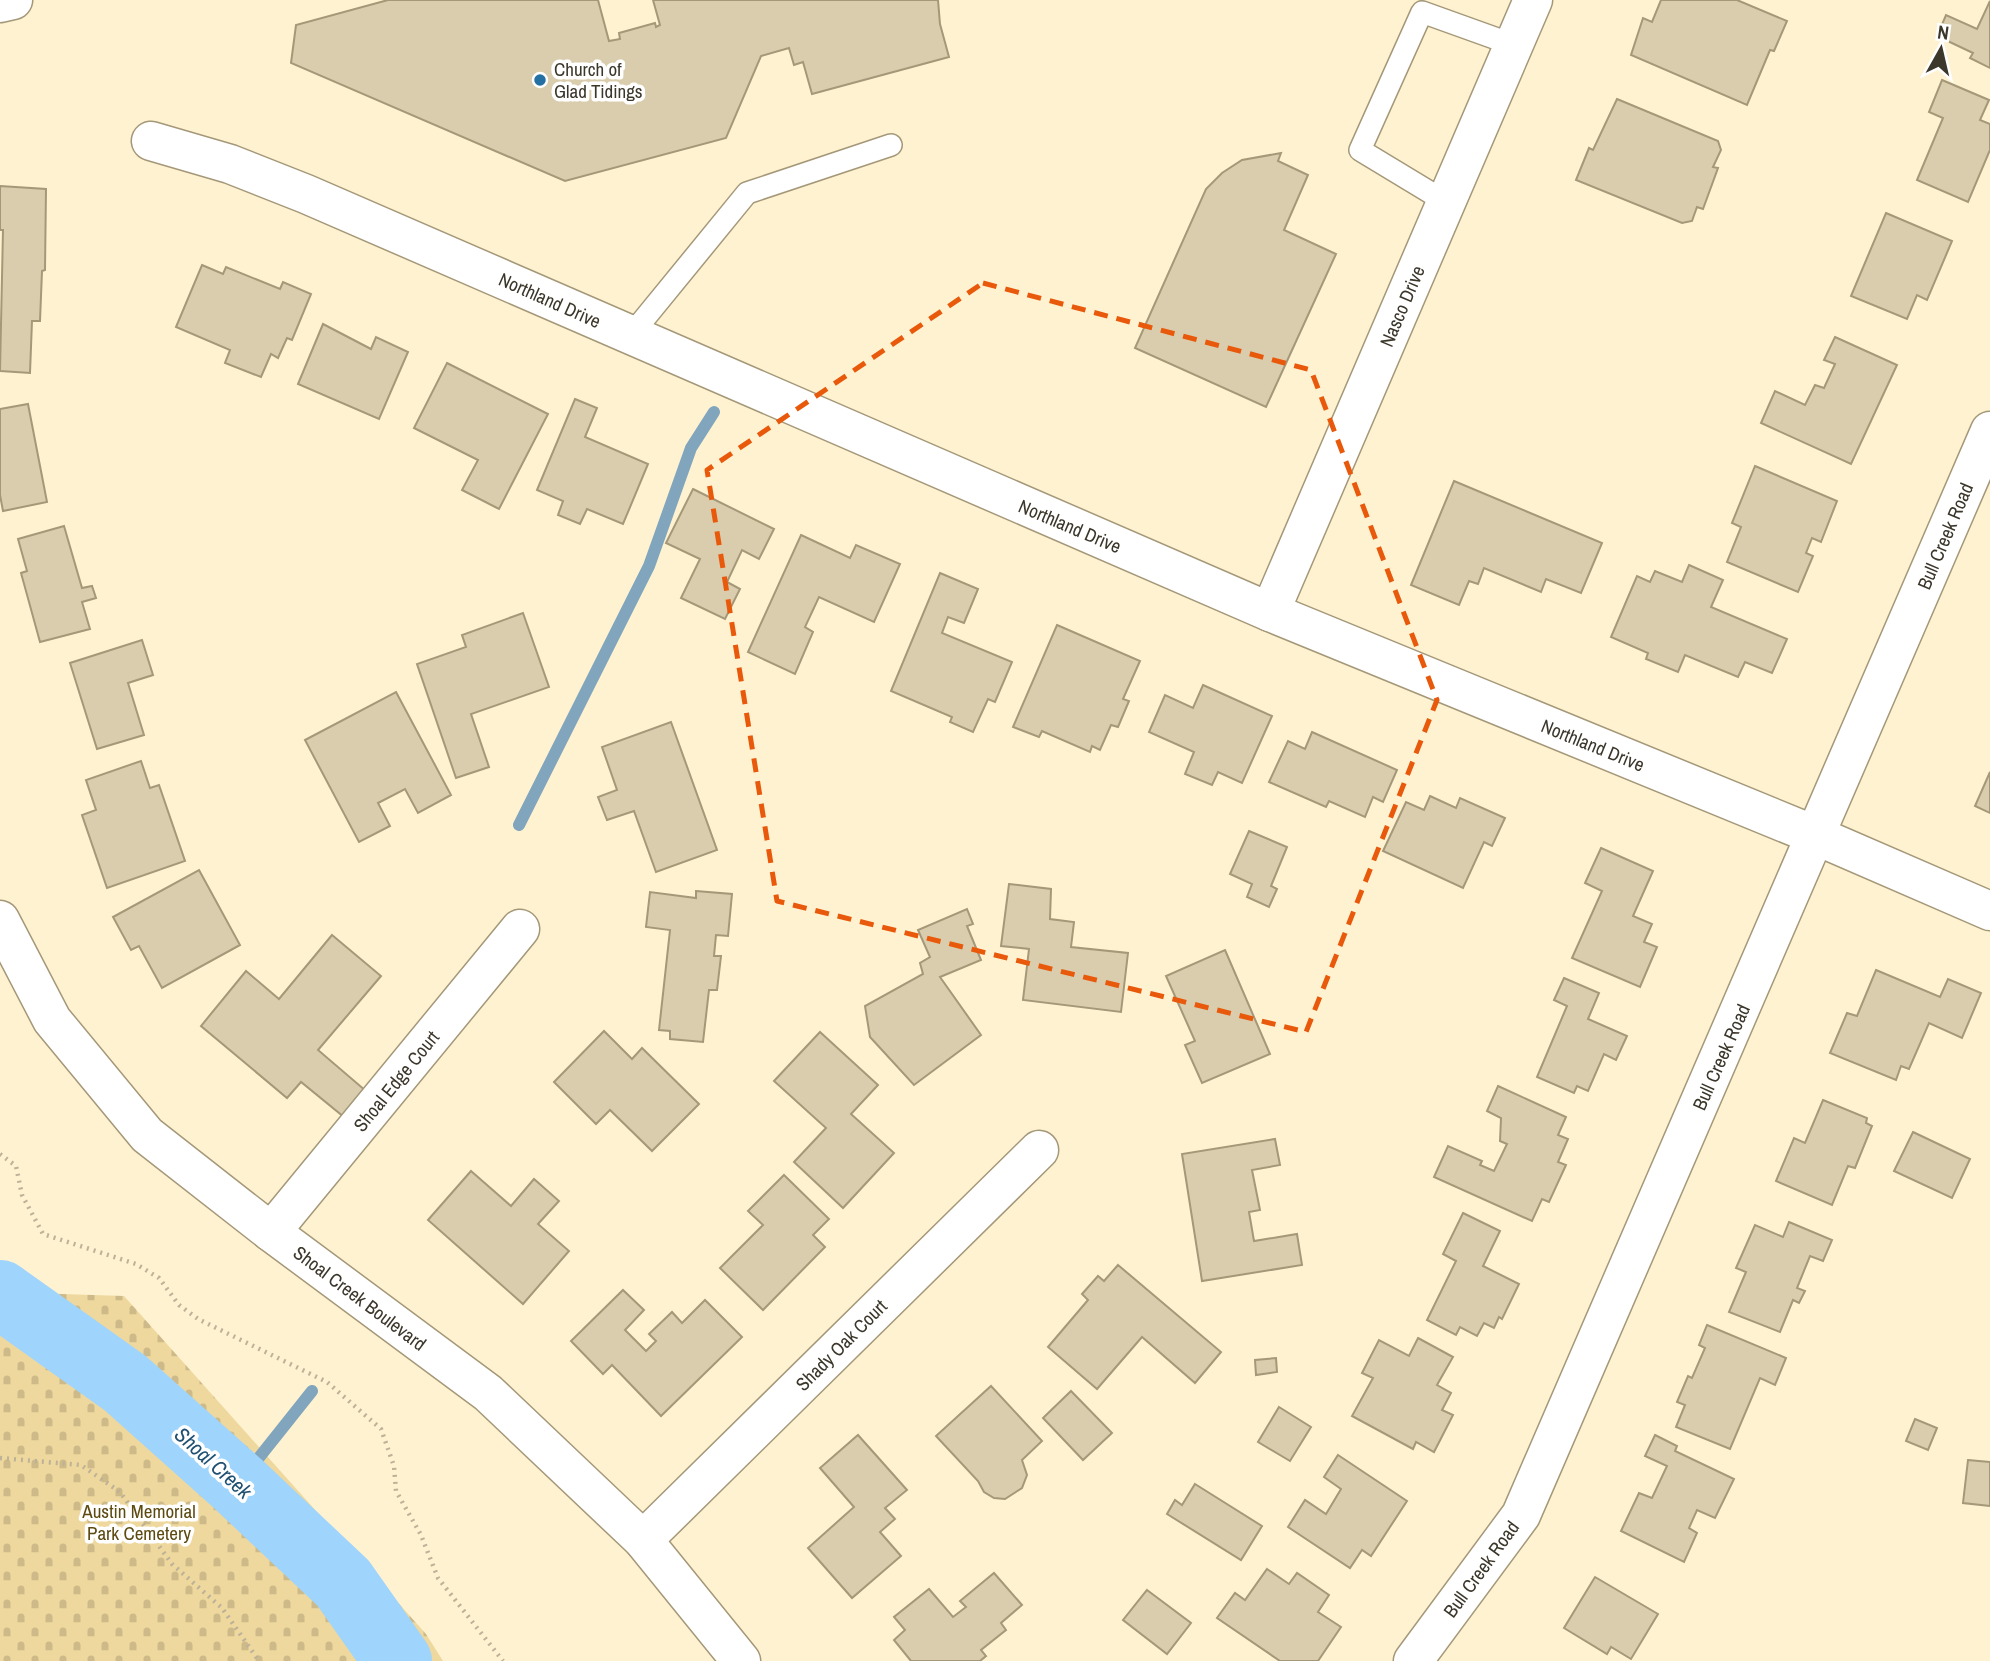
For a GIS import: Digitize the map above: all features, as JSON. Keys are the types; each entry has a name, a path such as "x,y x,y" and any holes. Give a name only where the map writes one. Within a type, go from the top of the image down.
{"street":[{"path":"0,3 13,0"},
{"name":"Nasco Drive","path":"1270,612 1533,0"},
{"name":"Northland Drive","path":"151,141 230,164 306,194 1270,612 1816,836 1990,911"},
{"name":"Bull Creek Road","path":"1413,1661 1521,1516 1990,431"},
{"name":"Shoal Creek Boulevard","path":"0,920 52,1020 147,1135 271,1232 488,1393 643,1540 741,1661"},
{"name":"Shoal Edge Court","path":"271,1232 520,929"},
{"name":"Shady Oak Court","path":"643,1540 1039,1150"}],"lane":[{"path":"1447,202 1360,150 1422,12 1514,45"},
{"path":"631,335 747,193 891,145"}],"path":[{"path":"0,1154 16,1166 22,1195 43,1234 136,1264 159,1278 179,1305 198,1319 327,1382 381,1429 394,1466 396,1491 421,1535 438,1577 503,1661"},
{"path":"0,1458 81,1465 120,1492 172,1564 222,1608 259,1661"}],"highlighted area":[{"path":"983,283 1311,370 1437,700 1306,1032 777,901 707,470"}],"green space":[{"name":"Austin Memorial Park Cemetery","path":"0,1292 124,1296 426,1634 443,1661 0,1661"}],"building":[{"name":"Church of Glad Tidings","path":"388,0 598,0 609,41 620,39 619,33 655,23 656,27 660,25 653,0 938,0 940,24 949,57 812,94 803,62 794,65 789,48 761,56 726,138 565,181 291,63 296,25"},
{"path":"1661,0 1737,0 1787,21 1774,51 1770,50 1747,105 1631,55 1643,18 1652,22"},
{"path":"1990,1 1990,68 1970,58 1973,53 1937,36 1946,15 1977,29"},
{"path":"1942,80 1989,100 1980,120 1990,124 1990,150 1968,202 1917,180 1943,118 1929,112"},
{"path":"1617,99 1718,141 1721,150 1713,167 1718,168 1703,209 1697,207 1692,221 1682,223 1576,180 1589,148 1593,150"},
{"path":"1281,153 1278,161 1308,175 1284,230 1336,254 1266,407 1135,348 1206,189 1222,173 1242,160"},
{"path":"0,186 46,189 45,270 42,271 40,321 32,321 30,373 0,371 3,230 0,230"},
{"path":"1886,213 1952,241 1927,300 1917,295 1907,319 1851,296"},
{"path":"202,265 223,274 226,267 280,289 283,282 311,294 292,340 287,338 278,358 271,354 261,377 225,363 230,350 176,327"},
{"path":"323,324 371,349 376,337 408,352 379,419 298,384"},
{"path":"1835,337 1897,365 1851,464 1761,423 1775,391 1805,405 1815,385 1824,388 1835,364 1824,360"},
{"path":"447,363 548,414 499,509 462,490 478,460 414,428"},
{"path":"575,399 597,408 585,437 648,464 623,524 587,509 580,524 558,515 563,501 537,490"},
{"path":"28,404 47,502 3,511 0,495 0,409"},
{"path":"1755,466 1837,501 1821,542 1812,538 1806,553 1813,556 1798,592 1727,562 1741,527 1732,523"},
{"path":"1454,481 1602,543 1581,593 1546,579 1541,592 1484,568 1478,584 1469,581 1459,605 1411,585"},
{"path":"693,489 774,529 759,559 742,550 727,582 740,589 725,619 681,598 700,559 666,543"},
{"path":"64,526 82,588 92,586 96,598 82,602 90,629 40,642 21,573 27,571 18,539"},
{"path":"801,535 850,558 856,545 900,564 874,622 819,597 805,627 813,632 795,674 748,652"},
{"path":"1689,565 1723,580 1711,607 1787,639 1772,673 1745,662 1738,677 1685,655 1678,672 1646,659 1648,653 1611,637 1637,576 1650,582 1655,571 1682,582"},
{"path":"940,573 978,589 964,623 948,617 942,633 1012,662 995,702 988,699 973,732 950,722 952,717 891,691"},
{"path":"523,613 549,687 471,714 489,767 456,778 417,664 466,647 462,635"},
{"path":"1057,625 1140,661 1123,699 1129,701 1118,727 1111,725 1100,750 1092,746 1090,752 1042,731 1039,737 1013,727"},
{"path":"142,640 153,675 128,683 144,735 97,749 70,663"},
{"path":"1203,685 1272,716 1242,783 1218,772 1212,785 1185,774 1194,752 1149,732 1165,695 1193,708"},
{"path":"396,692 451,795 418,813 405,789 378,803 390,826 359,842 305,740"},
{"path":"671,722 717,850 656,872 634,811 607,820 598,797 617,790 602,747"},
{"path":"1312,732 1397,770 1383,802 1373,797 1365,817 1329,801 1326,807 1269,782 1288,741 1305,749"},
{"path":"141,761 150,788 159,785 185,861 107,888 82,815 96,810 86,780"},
{"path":"1990,772 1990,813 1975,806"},
{"path":"1430,796 1456,808 1460,798 1505,818 1492,846 1484,842 1463,888 1383,851 1406,802 1424,810"},
{"path":"1249,831 1287,847 1271,886 1277,889 1269,907 1247,897 1252,884 1230,874"},
{"path":"1601,848 1653,871 1633,916 1652,924 1644,942 1657,947 1640,987 1572,958 1602,891 1585,883"},
{"path":"199,870 240,945 162,988 139,946 131,950 113,917"},
{"path":"1009,884 1051,889 1050,919 1074,922 1071,947 1128,953 1121,1012 1023,1000 1029,949 1001,946"},
{"path":"696,891 732,894 728,936 716,935 714,956 721,956 717,990 709,990 703,1042 670,1039 670,1031 659,1030 670,930 646,927 650,892 696,898"},
{"path":"967,909 973,924 967,926 981,960 940,977 981,1035 914,1085 870,1037 865,1006 923,974 920,963 930,957 918,930"},
{"path":"332,935 381,976 318,1050 366,1091 344,1117 301,1082 287,1098 201,1026 246,971 279,999"},
{"path":"1225,950 1270,1054 1202,1083 1185,1045 1195,1041 1166,976"},
{"path":"1876,970 1940,997 1948,979 1981,993 1962,1038 1929,1023 1909,1069 1901,1066 1896,1080 1830,1053 1847,1013 1857,1016"},
{"path":"1564,978 1599,993 1588,1019 1627,1036 1616,1060 1604,1054 1588,1091 1577,1086 1574,1093 1537,1077 1567,1006 1554,1000"},
{"path":"604,1031 632,1059 642,1048 699,1104 652,1151 610,1110 596,1124 554,1082"},
{"path":"820,1032 878,1085 851,1114 894,1153 843,1208 794,1162 826,1128 774,1081"},
{"path":"1498,1086 1566,1117 1558,1135 1568,1139 1558,1162 1566,1165 1549,1202 1542,1199 1532,1221 1434,1177 1448,1146 1482,1161 1480,1165 1494,1171 1507,1144 1500,1141 1501,1118 1487,1111"},
{"path":"1823,1100 1867,1118 1866,1123 1872,1126 1855,1168 1848,1166 1832,1205 1776,1181 1794,1138 1805,1143"},
{"path":"1913,1132 1970,1159 1952,1198 1894,1171"},
{"path":"1275,1139 1280,1165 1252,1170 1260,1210 1249,1212 1254,1241 1297,1234 1302,1265 1202,1281 1182,1154"},
{"path":"471,1171 511,1206 534,1179 559,1201 538,1224 569,1251 523,1304 428,1220"},
{"path":"784,1175 829,1219 813,1235 825,1247 763,1310 720,1268 763,1225 748,1211"},
{"path":"1463,1213 1500,1231 1483,1266 1519,1284 1502,1319 1499,1317 1494,1328 1484,1323 1477,1336 1460,1327 1456,1335 1427,1320 1456,1261 1443,1254"},
{"path":"1789,1222 1832,1240 1823,1261 1810,1256 1797,1288 1805,1291 1799,1303 1793,1300 1780,1332 1729,1312 1746,1272 1736,1268 1755,1225 1783,1237"},
{"path":"1118,1265 1221,1352 1195,1383 1142,1337 1097,1389 1048,1347 1088,1300 1082,1294 1098,1276 1104,1281"},
{"path":"623,1290 644,1310 625,1330 646,1351 656,1341 649,1334 672,1312 682,1323 705,1300 742,1337 661,1416 612,1365 603,1374 571,1341"},
{"path":"1707,1325 1786,1358 1775,1385 1760,1378 1730,1449 1676,1427 1685,1405 1677,1402 1688,1376 1692,1378 1705,1348 1699,1345"},
{"path":"1418,1338 1453,1357 1437,1385 1451,1393 1442,1410 1453,1415 1434,1452 1416,1442 1413,1449 1352,1416 1373,1378 1362,1373 1379,1340 1409,1356"},
{"path":"1276,1358 1277,1372 1256,1375 1255,1360"},
{"path":"991,1386 1042,1441 1022,1460 1027,1475 1022,1488 1005,1499 994,1498 984,1492 978,1481 936,1436"},
{"path":"1071,1391 1112,1433 1083,1460 1043,1418"},
{"path":"1279,1407 1311,1427 1290,1461 1258,1442"},
{"path":"1915,1419 1937,1428 1928,1450 1906,1441"},
{"path":"858,1435 907,1490 885,1508 895,1519 880,1532 901,1556 852,1598 808,1548 854,1507 820,1468"},
{"path":"1655,1435 1677,1446 1675,1451 1734,1479 1715,1518 1697,1510 1689,1528 1697,1533 1684,1562 1621,1531 1639,1493 1652,1498 1667,1466 1645,1456"},
{"path":"1338,1455 1407,1501 1371,1556 1362,1550 1350,1568 1288,1527 1305,1500 1326,1514 1341,1489 1324,1477"},
{"path":"1968,1460 1990,1462 1990,1506 1963,1503"},
{"path":"1195,1484 1262,1526 1241,1560 1167,1514 1175,1500 1182,1505"},
{"path":"1267,1569 1289,1584 1297,1573 1329,1595 1318,1612 1341,1627 1318,1661 1280,1661 1217,1618 1235,1593 1245,1600"},
{"path":"994,1573 1022,1605 1001,1623 1006,1630 981,1650 986,1656 980,1661 911,1661 894,1640 905,1630 894,1617 929,1589 953,1617 966,1607 960,1601"},
{"path":"1595,1577 1658,1614 1631,1659 1611,1647 1607,1654 1564,1628"},
{"path":"1147,1590 1191,1623 1167,1654 1123,1620"}],"waterway":[{"path":"519,825 649,566 691,448 714,412"},
{"name":"Shoal Creek","path":"0,1294 125,1383 238,1484 343,1583 398,1661"},
{"path":"238,1484 312,1391"}],"place":[{"name":"Church of Glad Tidings","path":"540,80"}]}
